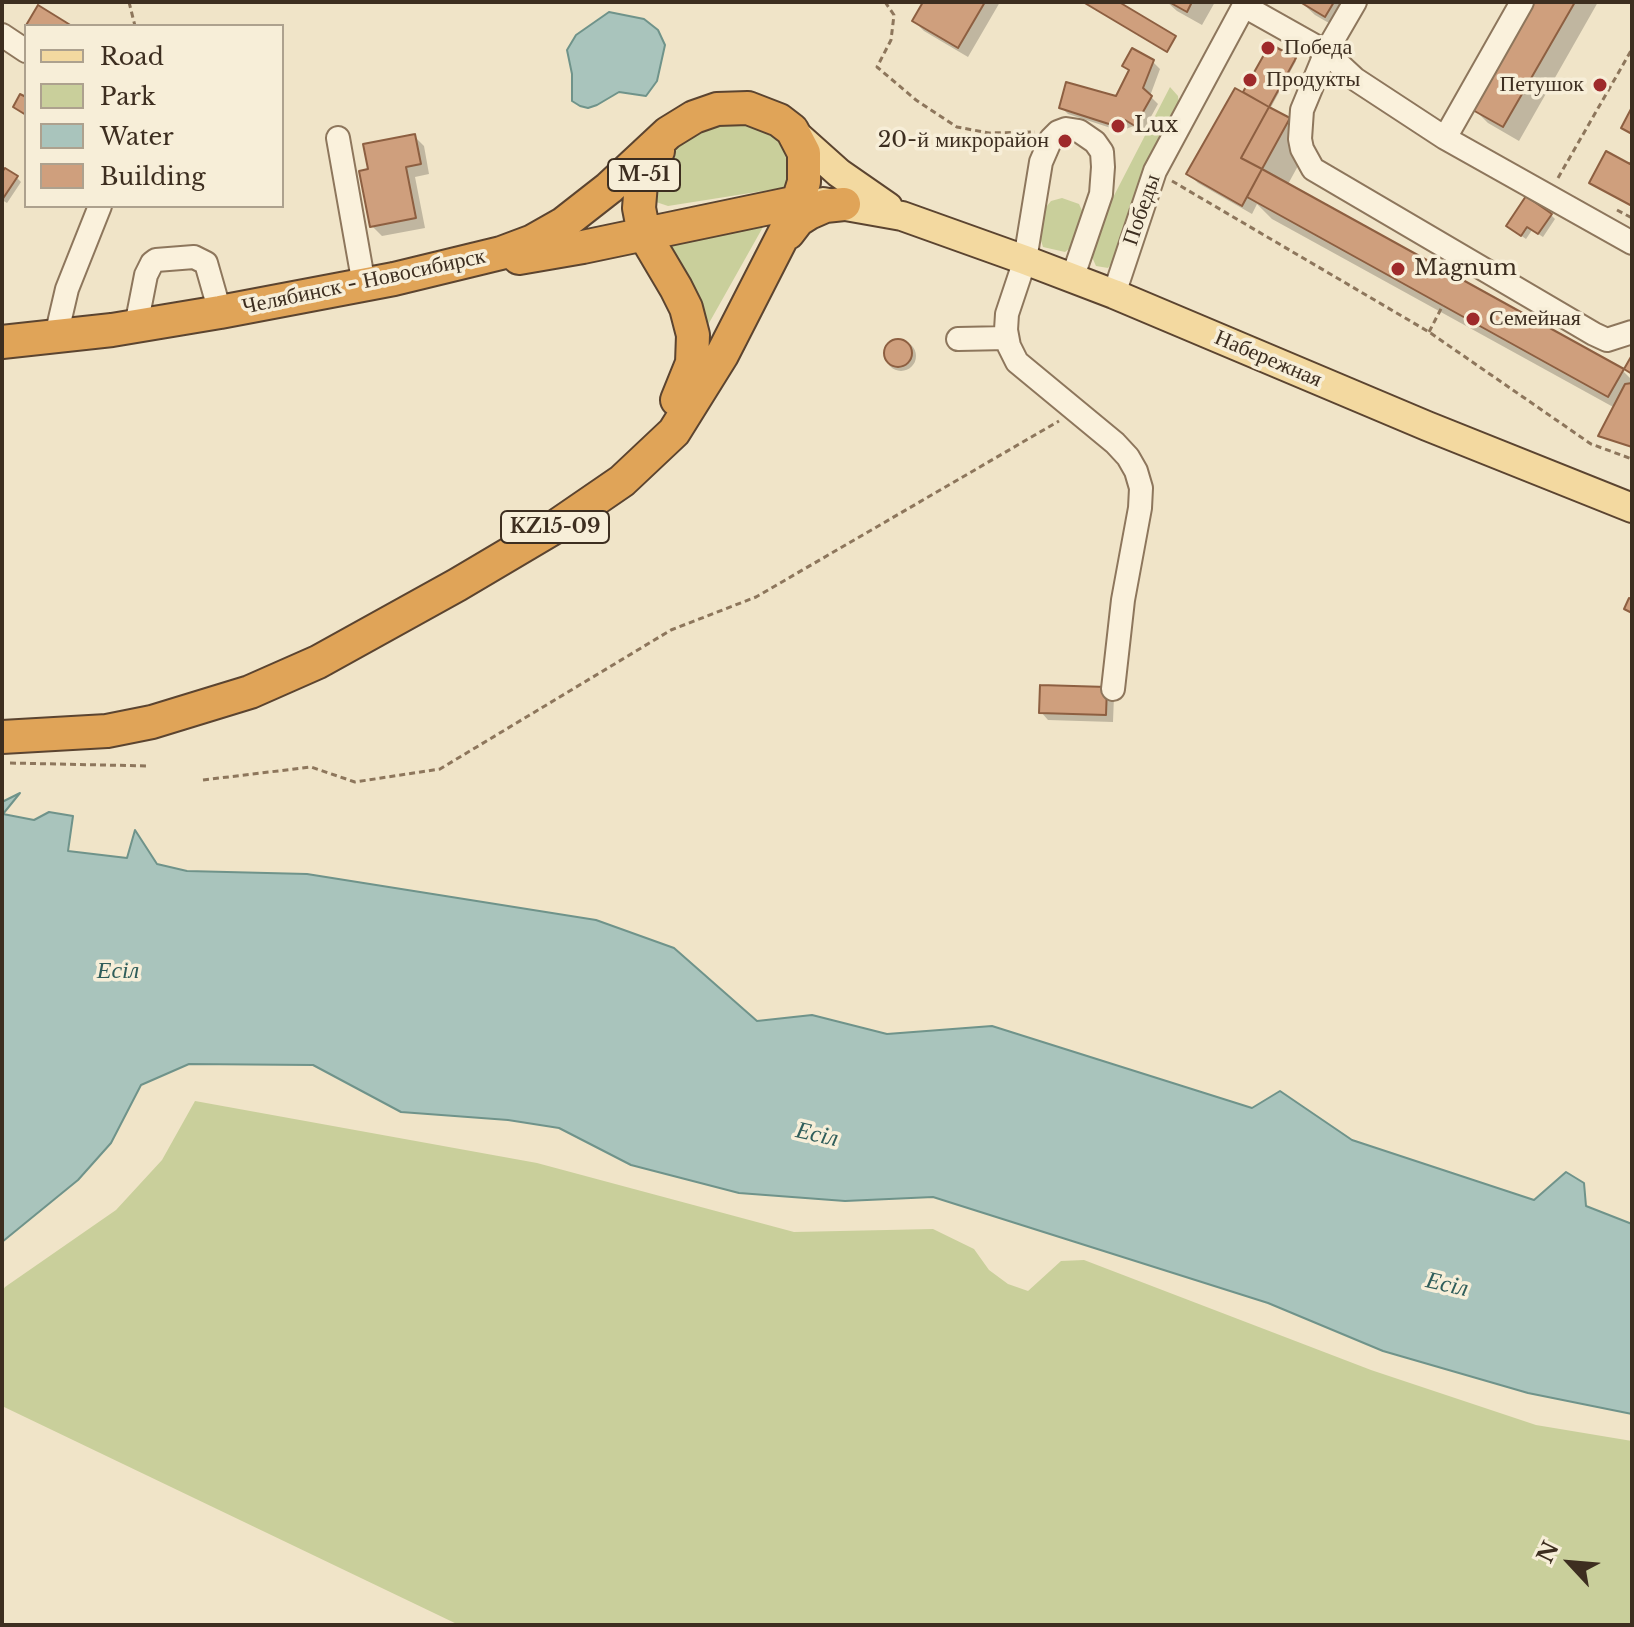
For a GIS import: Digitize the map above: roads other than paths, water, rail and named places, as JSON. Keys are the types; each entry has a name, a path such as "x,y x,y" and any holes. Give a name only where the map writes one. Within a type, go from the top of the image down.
{"highway":[{"name":"Челябинск - Новосибирск","path":"2,342 136,326 220,312 379,282 501,253 533,241 591,204 678,126 705,112 731,107 748,108 765,113 792,130"},
{"name":"M-51","path":"644,234 639,208 641,183 653,158 678,126"},
{"name":"KZ15-09","path":"2,737 107,731 186,713 250,692 318,662 457,585 555,527 622,481 666,440 690,410 775,253 798,202 805,165 800,142 792,130"},
{"path":"641,183 646,201 659,216 675,222 699,222"},
{"path":"379,282 583,247 798,202"},
{"path":"775,253 803,216 818,208 844,204"},
{"name":"KZ15-09","path":"186,713 284,673 379,620 611,469 662,423 686,380 694,342 686,308 644,234"}],"main road":[{"name":"Набережная","path":"792,130 839,173 902,216"},
{"name":"Набережная","path":"798,202 844,204 902,216 1025,260 1632,508"}],"street":[{"path":"1355,2 1326,52 1299,123 1302,149 1313,169 1601,338 1615,339 1632,332"},
{"path":"1445,138 1522,2"},
{"path":"1245,4 1326,52 1355,79 1445,138 1632,243"},
{"name":"Победы","path":"1114,294 1155,171 1245,4"},
{"path":"2,35 24,50"},
{"path":"1072,279 1101,194 1102,152 1095,142 1079,131 1066,129 1051,139 1041,162 1025,260 1007,314 1007,338 1017,362 1128,457 1141,488 1113,689"},
{"path":"338,138 379,282"},
{"path":"56,336 67,289 99,208"},
{"path":"136,326 146,275 156,260 194,257 206,263 220,312"},
{"path":"958,339 1007,338"}],"water":[{"path":"609,12 644,19 658,30 665,45 657,81 646,96 619,92 597,105 588,108 580,106 572,101 572,74 567,50 576,35"},
{"name":"Есіл","path":"20,793 3,814 34,820 49,812 73,816 68,851 127,858 135,830 157,864 187,871 307,874 596,920 674,948 757,1021 812,1015 887,1034 992,1026 1252,1108 1280,1091 1352,1140 1534,1200 1566,1172 1584,1183 1586,1206 1632,1224 1632,1414 1528,1393 1383,1351 1268,1303 933,1197 845,1201 739,1193 631,1165 559,1128 508,1120 401,1112 313,1065 189,1064 141,1085 111,1143 78,1180 2,1242 2,802"}],"place":[{"name":"Победа","path":"1268,48"},
{"name":"Продукты","path":"1250,80"},
{"name":"Петушок","path":"1600,85"},
{"name":"Lux","path":"1118,126"},
{"name":"20-й микрорайон","path":"1065,141"},
{"name":"Magnum","path":"1398,269"},
{"name":"Семейная","path":"1473,319"}]}
